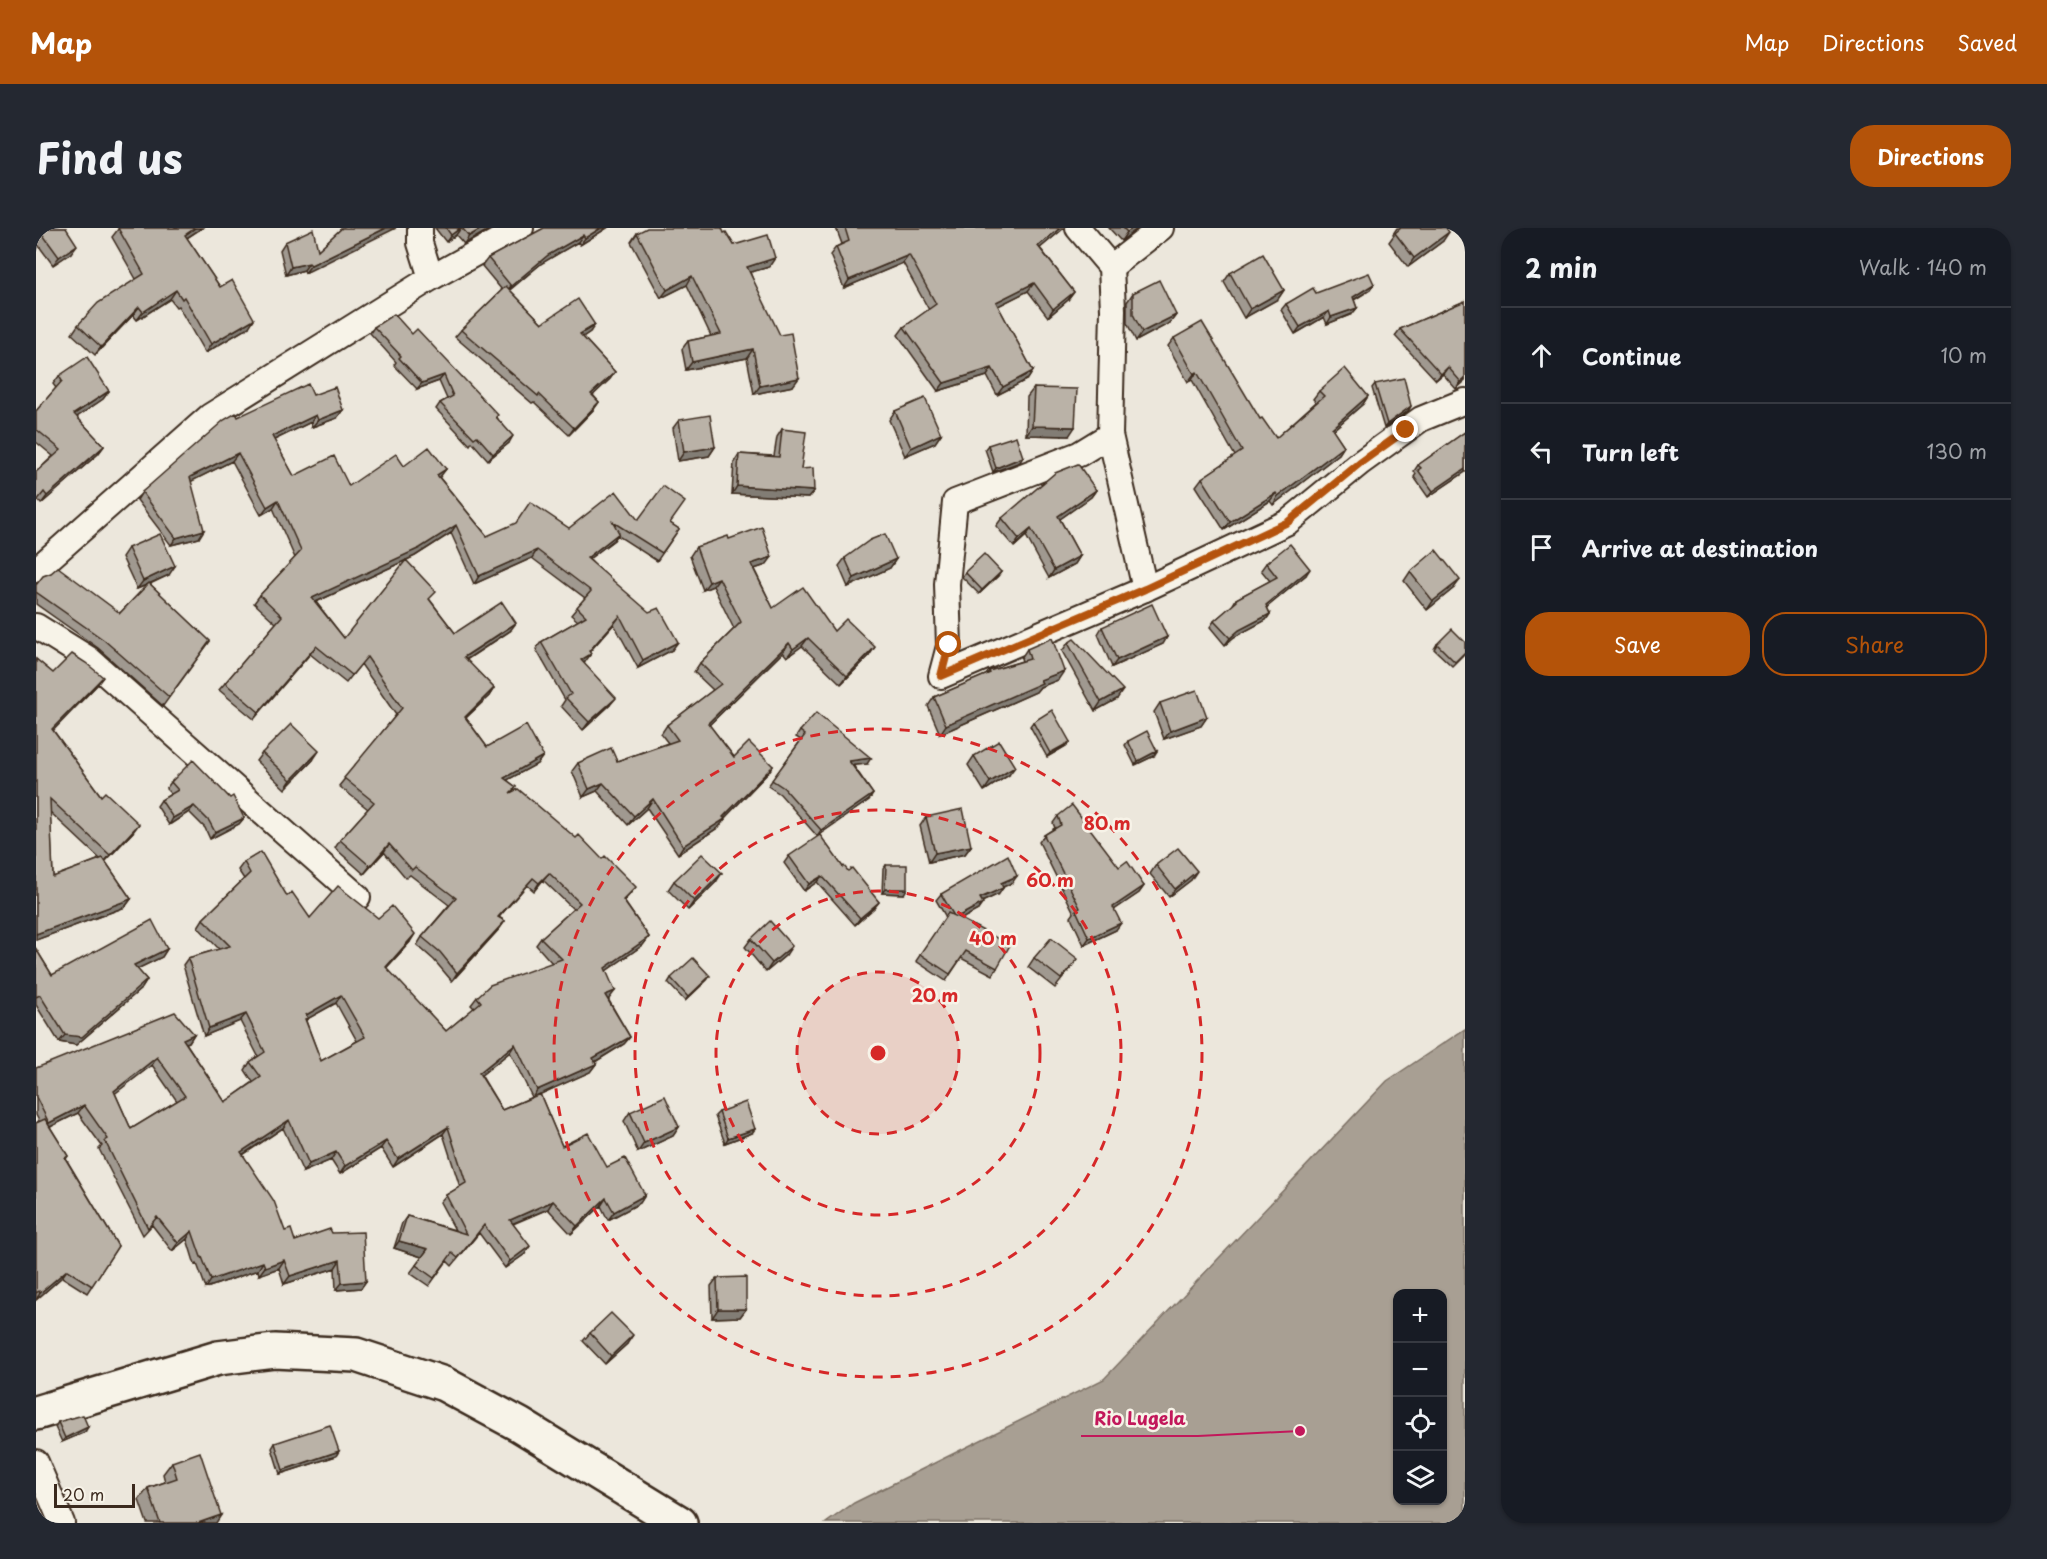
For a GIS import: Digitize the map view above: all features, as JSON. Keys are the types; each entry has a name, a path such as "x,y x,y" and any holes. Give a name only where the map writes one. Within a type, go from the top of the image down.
{"main road":[{"path":"36,1413 218,1358 275,1351 356,1356 444,1384 520,1425 680,1523"}],"street":[{"path":"420,228 420,243 431,278"},
{"path":"36,570 210,416 431,278 521,228"},
{"path":"1078,228 1111,267 1113,310 1110,435 1145,589"},
{"path":"1111,267 1161,228"},
{"path":"1110,435 1079,454 954,502 947,584 949,645 941,676 1145,589 1288,522 1360,463 1421,419 1465,400"},
{"path":"36,626 89,659 358,897"},
{"path":"36,1461 62,1523"}],"shaded area":[{"path":"1465,1029 1465,1523 826,1523 854,1503 1104,1379 1387,1081"}],"building":[{"path":"38,228 66,228 77,245 59,257"},
{"path":"118,228 195,228 185,235 220,287 232,280 254,319 211,344 184,297 182,299 176,290 143,312 139,307 101,347 78,325 98,303 144,274"},
{"path":"342,228 386,228 311,265 309,263 291,267 285,242 313,229 318,250"},
{"path":"446,228 460,228 451,235"},
{"path":"462,228 483,228 469,236"},
{"path":"544,228 601,228 585,238 583,235 548,255 511,286 488,258"},
{"path":"647,228 722,228 734,245 768,235 775,258 747,267 780,335 791,333 799,378 760,386 753,349 692,362 688,341 721,334 692,276 667,290 637,233"},
{"path":"845,228 1060,228 1038,246 1074,292 1053,309 1034,283 996,302 1033,371 1003,387 992,368 944,383 904,327 936,304 909,255 849,280 836,247 849,241"},
{"path":"1401,228 1446,228 1449,232 1414,258 1395,233"},
{"path":"1263,254 1284,290 1250,309 1230,273"},
{"path":"1369,273 1374,284 1353,297 1357,308 1331,317 1329,311 1300,327 1286,304 1313,288 1316,293"},
{"path":"1159,280 1176,315 1142,332 1133,314 1133,293"},
{"path":"506,286 542,323 578,299 595,325 580,334 615,372 591,394 599,402 574,428 539,394 538,396 461,330"},
{"path":"1465,301 1465,379 1461,382 1448,367 1441,374 1400,329"},
{"path":"394,314 412,334 417,329 498,415 496,417 513,436 493,454 477,436 474,438 440,403 453,396 444,375 422,383 374,327"},
{"path":"1202,322 1260,419 1262,418 1276,438 1324,396 1319,391 1345,368 1368,396 1332,428 1344,446 1278,496 1276,493 1230,522 1202,478 1242,451 1197,372 1194,374 1174,338"},
{"path":"87,357 109,391 74,414 104,446 47,496 44,492 36,502 36,472 61,450 36,429 36,411 62,381 59,376"},
{"path":"1404,378 1411,406 1387,424 1375,384"},
{"path":"308,384 313,395 335,387 343,410 318,420 316,415 272,436 294,476 334,456 349,486 396,454 404,466 429,447 446,469 437,475 487,536 516,523 530,502 569,528 616,491 638,520 663,486 685,502 670,523 679,529 662,553 613,522 619,533 587,558 649,612 659,608 678,642 643,660 620,616 589,651 591,654 581,660 616,698 589,722 566,698 571,694 541,642 586,616 577,607 591,591 537,550 479,576 456,525 420,548 312,598 344,638 406,560 436,592 429,599 455,633 502,602 516,623 464,657 494,688 465,717 487,747 526,725 543,756 504,778 516,787 510,793 518,789 576,838 579,835 602,859 605,856 636,887 623,900 649,937 605,968 615,991 605,995 630,1037 593,1058 596,1064 537,1090 515,1044 479,1073 502,1110 540,1094 562,1146 588,1133 607,1167 625,1158 645,1195 614,1212 606,1198 577,1226 553,1201 510,1220 530,1246 510,1261 484,1225 458,1258 452,1253 434,1278 416,1265 428,1249 399,1241 407,1216 466,1234 446,1195 466,1183 448,1127 398,1159 386,1141 345,1166 336,1152 309,1164 289,1120 241,1152 274,1201 285,1231 291,1229 295,1241 330,1229 332,1233 363,1232 366,1281 342,1283 340,1260 290,1276 284,1260 265,1267 263,1262 211,1280 192,1231 178,1243 157,1217 148,1228 105,1141 108,1139 84,1105 49,1123 36,1097 36,1068 175,1012 194,1034 183,1039 225,1102 261,1077 250,1062 265,1052 246,1014 209,1028 188,958 230,946 203,919 250,873 244,862 261,852 287,896 292,892 310,918 338,886 378,918 392,906 415,934 386,967 446,1031 481,1002 477,997 490,985 562,959 541,938 580,903 549,873 539,883 533,878 498,917 505,921 457,973 440,952 422,937 456,898 415,867 412,870 389,844 370,866 340,840 374,802 344,778 402,708 367,657 352,675 316,646 259,712 225,683 282,616 260,595 301,551 278,500 267,507 238,453 190,477 204,530 176,538 142,492 224,420 236,413 238,417","holes":["341,995 365,1037 321,1061 305,1019 308,1018 306,1015","157,1057 185,1096 131,1129 114,1091"]},
{"path":"1034,388 1077,389 1075,427 1032,426"},
{"path":"925,398 941,434 911,448 895,411"},
{"path":"710,415 715,447 684,452 679,420"},
{"path":"782,429 806,432 801,469 813,468 814,491 737,486 739,454 779,457"},
{"path":"1465,432 1465,469 1433,491 1418,470 1421,468 1418,465"},
{"path":"1016,436 1023,457 996,468 988,445"},
{"path":"1078,464 1096,490 1058,516 1080,556 1054,570 1031,529 1019,539 1002,518 1055,473"},
{"path":"762,527 772,557 751,564 773,608 803,587 834,631 846,619 875,647 847,676 808,638 793,649 789,643 708,723 734,757 749,742 773,766 723,817 725,819 683,846 653,799 634,816 603,783 589,789 578,763 611,748 617,761 678,740 667,725 721,684 700,663 741,622 719,578 709,582 696,547 728,536 729,539"},
{"path":"160,534 175,566 143,581 128,548"},
{"path":"885,534 896,559 854,578 845,558 870,540"},
{"path":"1290,544 1310,569 1266,605 1270,614 1239,630 1230,638 1214,621 1237,601 1236,599 1277,577 1266,563"},
{"path":"1436,550 1460,580 1433,601 1410,572"},
{"path":"984,554 1001,572 982,590 965,572"},
{"path":"58,567 120,613 149,583 210,641 169,697 104,640 36,592 36,585 43,576"},
{"path":"1152,604 1167,637 1117,660 1102,627"},
{"path":"1452,629 1465,642 1465,652 1455,662 1437,644"},
{"path":"1052,638 1064,671 1040,680 1042,683 946,725 934,697 990,673 989,671 1030,659 1027,649"},
{"path":"1074,639 1123,690 1101,702 1068,643"},
{"path":"72,654 103,677 52,729 101,796 105,792 139,824 110,855 50,799 53,877 103,858 131,899 36,934 36,659 53,673"},
{"path":"1197,690 1207,717 1170,731 1160,703"},
{"path":"1052,710 1070,742 1050,753 1033,722"},
{"path":"816,713 871,758 849,761 873,794 821,830 784,788 772,780 805,735 800,731"},
{"path":"291,724 319,751 291,780 262,753"},
{"path":"1147,731 1157,751 1138,761 1128,741"},
{"path":"999,741 1015,767 990,782 974,756"},
{"path":"193,760 230,798 233,796 244,818 215,832 209,821 194,806 173,818 161,800 178,790 171,782"},
{"path":"1072,805 1119,867 1127,861 1144,886 1113,907 1121,923 1089,938 1076,910 1080,908 1044,835 1061,825 1058,816"},
{"path":"963,809 971,846 935,853 926,817"},
{"path":"820,835 843,867 848,871 852,868 879,902 860,918 822,876 809,884 789,856"},
{"path":"1178,848 1197,871 1175,889 1156,865"},
{"path":"702,854 722,873 694,901 674,881"},
{"path":"1008,855 1017,876 1001,883 1003,888 980,898 983,903 957,917 1010,945 997,968 966,951 950,974 920,954 948,913 954,916 941,894"},
{"path":"886,865 907,865 907,889 885,889"},
{"path":"152,920 167,949 134,965 147,980 82,1037 65,1035 40,995 36,997 36,949 52,975"},
{"path":"770,921 792,946 772,963 751,939"},
{"path":"1051,938 1078,959 1061,979 1034,958"},
{"path":"693,958 710,976 688,997 671,978"},
{"path":"665,1096 679,1127 644,1143 630,1112"},
{"path":"746,1102 755,1129 728,1138 719,1112"},
{"path":"45,1119 68,1156 65,1158 118,1246 92,1286 67,1270 40,1293 39,1291 36,1293 36,1123"},
{"path":"746,1277 746,1309 718,1309 717,1278"},
{"path":"611,1313 633,1335 611,1356 590,1333"},
{"path":"83,1415 88,1427 65,1438 58,1422"},
{"path":"330,1425 339,1451 283,1470 275,1443"},
{"path":"200,1452 221,1515 198,1523 160,1523 148,1488 177,1478 172,1462"}],"place":[{"name":"Rio Lugela","path":"1300,1431"}],"route":[{"path":"949,645 941,676 1145,589 1288,522 1360,463 1406,430"}]}
